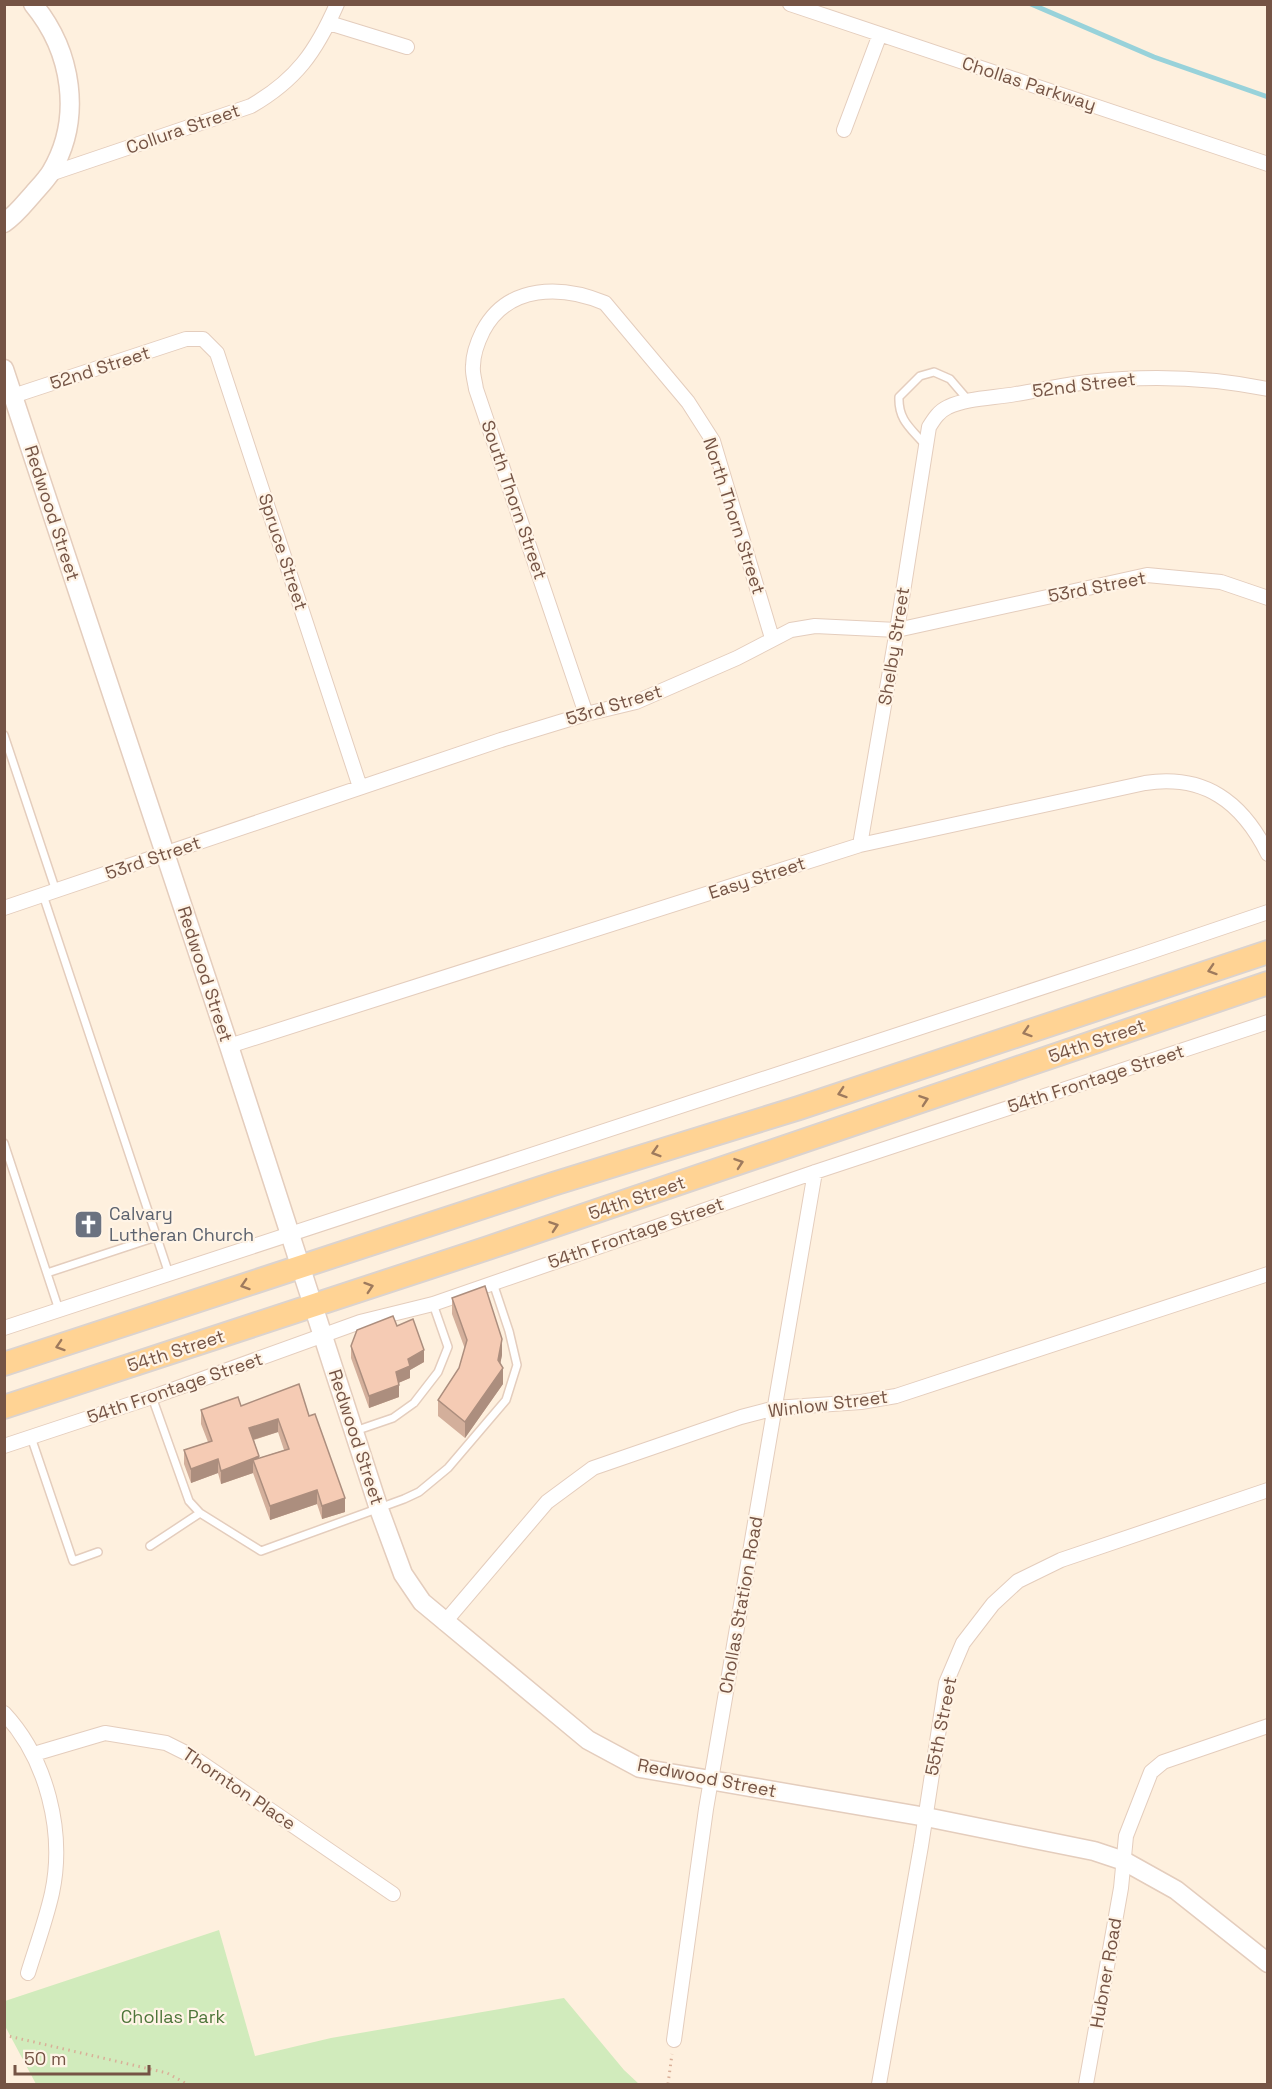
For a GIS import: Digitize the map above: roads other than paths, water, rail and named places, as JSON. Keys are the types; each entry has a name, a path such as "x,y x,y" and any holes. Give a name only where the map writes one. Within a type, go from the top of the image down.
{"main road":[{"name":"54th Street","path":"4,1364 553,1184 799,1108 1268,952"},
{"name":"54th Street","path":"4,1407 488,1248 1268,983"}],"street":[{"path":"4,223 14,216 50,174 67,130 70,102 69,83 60,46 52,30 33,4"},
{"name":"Collura Street","path":"50,174 251,106 273,93 293,77 314,50 337,4"},
{"name":"Chollas Parkway","path":"790,4 1268,164"},
{"path":"329,23 407,47"},
{"path":"844,130 880,34"},
{"name":"North Thorn Street","path":"516,297 538,292 558,291 587,296 605,303 688,402 713,441 772,638"},
{"name":"South Thorn Street","path":"516,297 495,315 479,338 472,366 476,389 586,714"},
{"name":"52nd Street","path":"14,396 186,339"},
{"name":"Spruce Street","path":"186,339 203,339 218,352 360,787"},
{"name":"Redwood Street","path":"4,369 166,854 379,1509 403,1574 422,1602 444,1623 588,1740 640,1768 926,1817 1094,1851 1124,1861 1176,1890 1268,1963"},
{"name":"52nd Street","path":"926,446 929,427 937,414 948,407 1087,382 1184,378 1268,389"},
{"name":"Shelby Street","path":"860,845 926,446"},
{"name":"53rd Street","path":"4,908 360,787 586,714 636,702 737,658 791,630 815,626 897,630 1147,575 1221,582 1268,598"},
{"name":"Easy Street","path":"229,1046 860,845 1145,783 1174,781 1203,787 1230,802 1253,827 1268,854"},
{"path":"4,1328 1268,912"},
{"name":"54th Frontage Street","path":"4,1446 153,1397 360,1322 433,1304 815,1172 1268,1022"},
{"name":"Chollas Station Road","path":"674,2040 711,1780 815,1172"},
{"name":"Winlow Street","path":"444,1623 547,1502 593,1468 741,1417 775,1408 861,1402 896,1396 1268,1274"},
{"name":"55th Street","path":"879,2085 926,1817 946,1683 963,1643 993,1604 1018,1581 1061,1560 1268,1490"},
{"path":"4,1713 34,1754 51,1803 57,1855 52,1893 28,1973"},
{"name":"Hubner Road","path":"1086,2085 1124,1861 1126,1836 1151,1773 1163,1762 1268,1726"},
{"name":"Thornton Place","path":"34,1754 105,1733 166,1743 190,1755 393,1894"}],"lane":[{"path":"926,446 902,419 898,410 899,397 920,376 934,372 950,379 969,402"},
{"path":"4,735 49,893 169,1274"},
{"path":"4,1143 59,1310"},
{"path":"47,1273 156,1237"},
{"path":"153,1397 189,1501 200,1513 261,1551 379,1509 419,1492 448,1468 506,1400 517,1365 509,1331 493,1283"},
{"path":"353,1432 393,1418 414,1403 438,1372 447,1347 433,1304"},
{"path":"32,1437 73,1561 98,1552"},
{"path":"150,1546 200,1513"}],"waterway":[{"path":"1031,4 1154,57 1268,97"}],"place":[{"name":"Calvary Lutheran Church","path":"88,1224"}],"park label":[{"name":"Chollas Park","path":"173,2017"}]}
